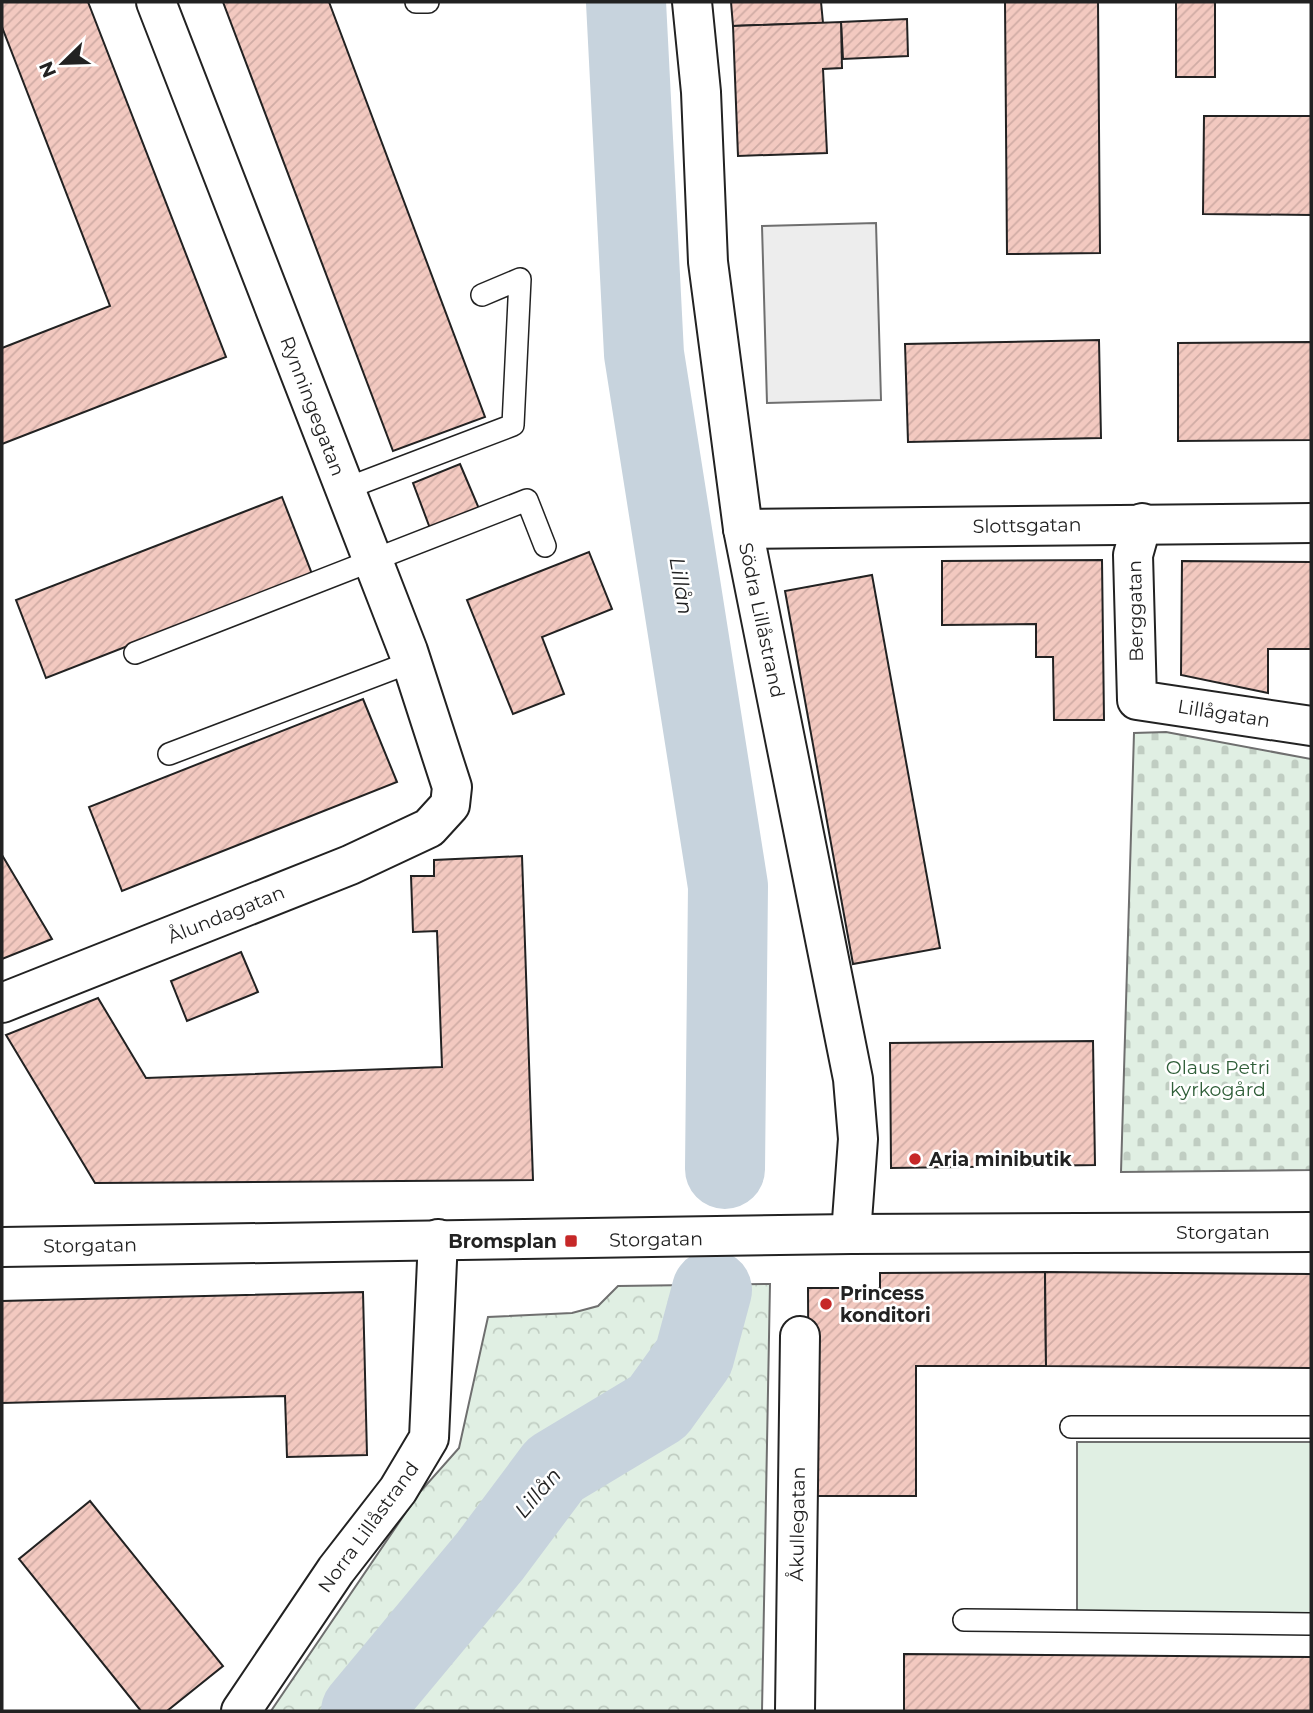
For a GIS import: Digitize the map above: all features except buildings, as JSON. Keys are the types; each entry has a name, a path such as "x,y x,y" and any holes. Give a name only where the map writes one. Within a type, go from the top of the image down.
{"street":[{"name":"Rynningegatan","path":"156,2 411,662 452,788 450,805 443,813"},
{"name":"Södra Lillåstrand","path":"692,2 701,92 708,261 743,529 853,1079 858,1139 852,1234"},
{"name":"Berggatan","path":"1137,700 1133,555 1142,523"},
{"name":"Slottsgatan","path":"743,529 1311,523"},
{"name":"Lillågatan","path":"1137,700 1311,726"},
{"name":"Ålundagatan","path":"2,1003 350,865 429,828 443,813"},
{"name":"Storgatan","path":"2,1247 438,1239 570,1241 852,1234 1311,1232"},
{"name":"Norra Lillåstrand","path":"241,1711 336,1570 398,1490 429,1438 438,1239"},
{"name":"Åkullegatan","path":"795,1711 800,1336"}],"lane":[{"path":"416,2 428,2"},
{"path":"345,489 513,425 520,279 482,295"},
{"path":"135,653 527,500 545,546"},
{"path":"169,754 411,662"},
{"path":"1071,1427 1311,1427"},
{"path":"964,1620 1311,1624"}],"green space":[{"name":"Olaus Petri kyrkogård","path":"1166,732 1311,759 1311,1170 1121,1172 1134,733"},
{"path":"770,1284 762,1711 271,1711 419,1493 459,1448 488,1317 572,1313 598,1306 618,1286"},
{"path":"1077,1442 1311,1442 1311,1620 1077,1620"}],"shaded area":[{"path":"876,223 881,400 767,403 762,226"}],"waterway":[{"name":"Lillån","path":"626,2 644,354 728,886 725,1169"},
{"name":"Lillån","path":"361,1711 490,1556 555,1469 658,1407 694,1357 712,1290"}],"place":[{"name":"Aria minibutik","path":"915,1159"},
{"name":"Bromsplan","path":"571,1241"},
{"name":"Princess konditori","path":"826,1304"}]}
